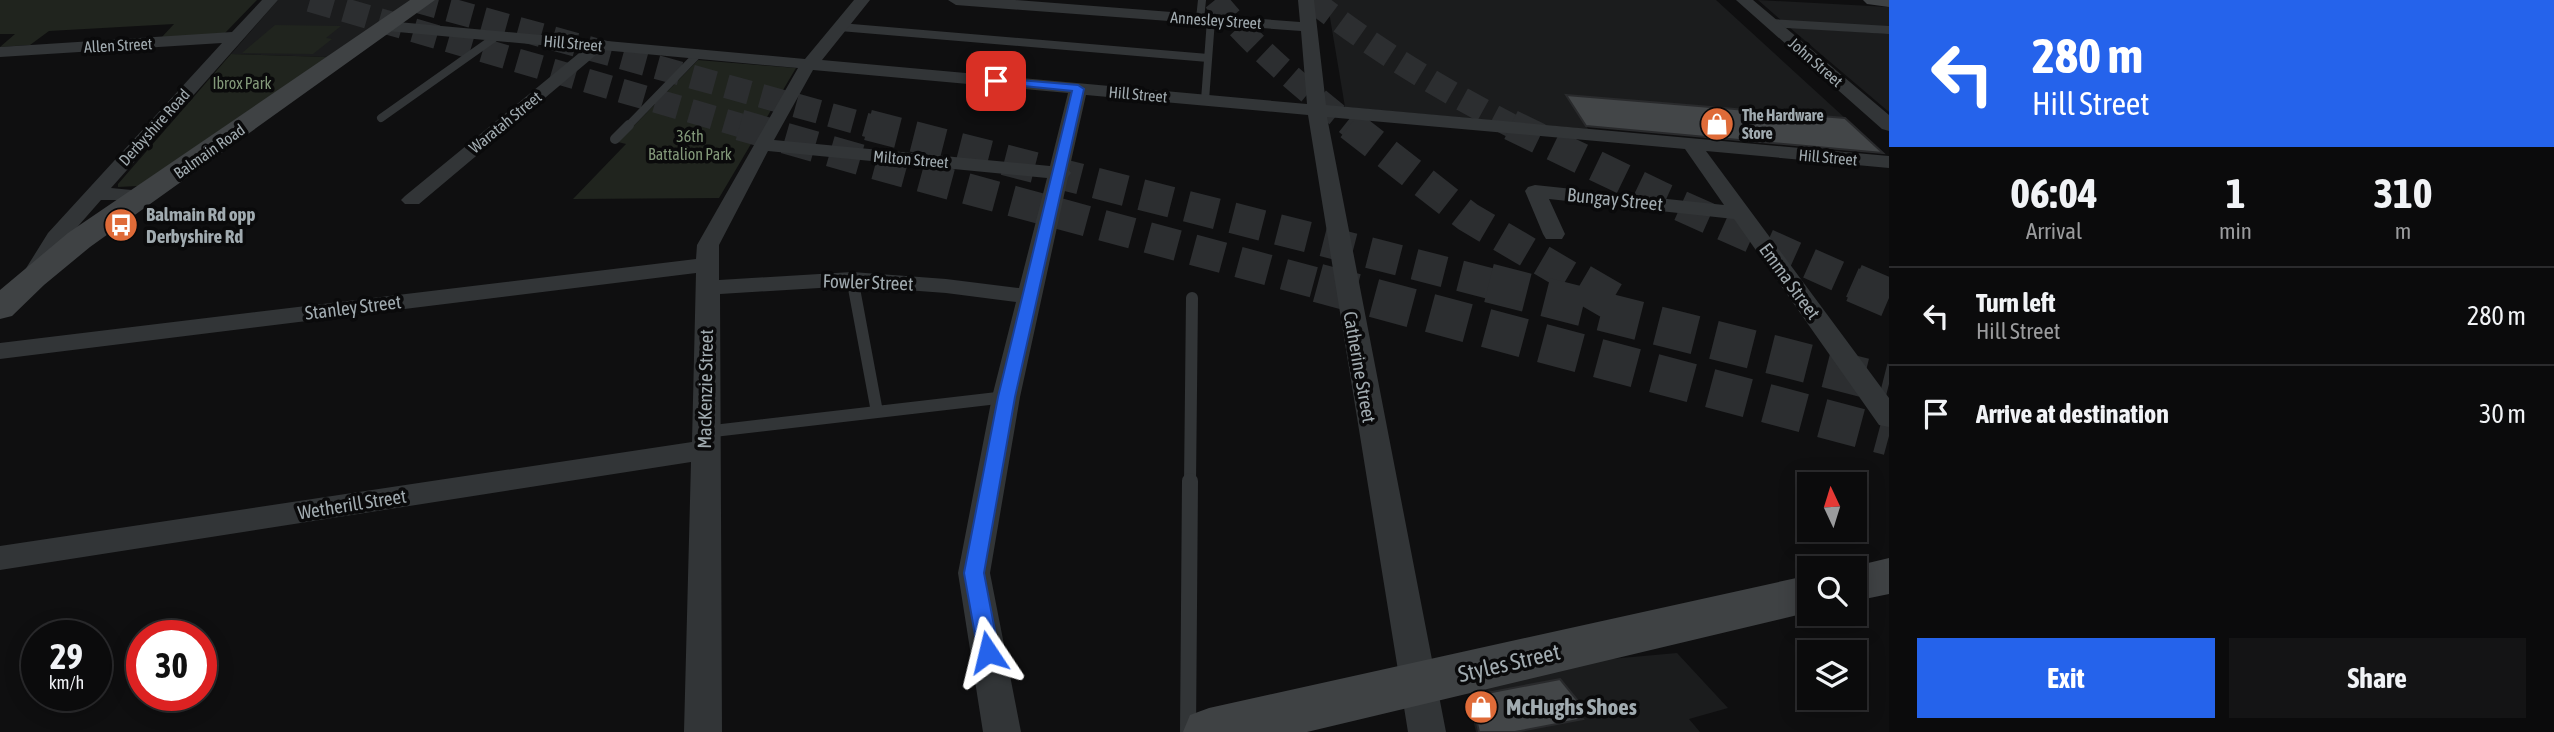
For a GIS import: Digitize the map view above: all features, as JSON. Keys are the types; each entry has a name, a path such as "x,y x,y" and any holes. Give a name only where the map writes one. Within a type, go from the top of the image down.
{"main road":[{"name":"Balmain Road","path":"0,309 32,278 79,240 146,196 424,0"},
{"path":"1874,0 1889,1"},
{"path":"1867,581 1889,576"},
{"name":"Styles Street","path":"1209,732 1797,596"}],"street":[{"name":"Derbyshire Road","path":"32,278 56,238 270,0"},
{"name":"MacKenzie Street","path":"703,732 708,245 808,67 862,0"},
{"name":"Annesley Street","path":"956,0 1309,27"},
{"name":"Catherine Street","path":"1306,0 1317,110 1355,341 1427,732"},
{"name":"John Street","path":"1744,0 1887,122"},
{"name":"Hill Street","path":"387,26 698,54 808,67 1889,162"},
{"name":"Allen Street","path":"5,55 236,37"},
{"name":"Waratah Street","path":"412,200 599,45"},
{"path":"1002,732 974,573 1006,397 1078,89"},
{"name":"Emma Street","path":"1691,144 1889,418"},
{"name":"Milton Street","path":"762,145 1060,173"},
{"name":"Bungay Street","path":"1554,234 1535,191 1741,213"},
{"name":"Derbyshire Road","path":"95,193 146,196"},
{"name":"Fowler Street","path":"706,276 852,279 946,286 1030,297"},
{"name":"Stanley Street","path":"0,351 706,276"},
{"name":"Wetherill Street","path":"0,558 705,441"}],"lane":[{"path":"1202,0 1208,58 1205,100"},
{"path":"1770,23 1889,30"},
{"path":"840,27 1208,58"},
{"path":"381,118 497,36"},
{"path":"615,139 698,54"},
{"path":"852,279 877,412"},
{"path":"1188,732 1192,298"},
{"path":"705,441 877,412 1006,397"}],"shaded area":[{"path":"278,0 411,0 327,57 231,54"},
{"path":"1327,0 1716,0 1845,118 1567,95 1588,129 1345,107"},
{"path":"1758,0 1889,7 1889,29 1783,22"},
{"path":"1789,27 1889,34 1889,112"},
{"path":"1677,653 1728,708 1689,719 1700,732 1476,732 1468,698 1475,689 1475,671"}],"green space":[{"path":"0,0 257,0 225,33 161,38 174,24 49,31 30,45 0,47 15,34 0,34"},
{"path":"275,25 341,26 326,38 332,39 313,54 242,53"},
{"name":"Ibrox Park","path":"231,54 327,57 138,186 118,187 118,184"},
{"name":"36th Battalion Park","path":"698,60 796,68 719,198 573,199 626,144 618,142"}],"building":[{"name":"The Hardware Store","path":"1566,95 1845,118 1883,153 1586,126"},
{"path":"1560,679 1578,701 1571,703 1583,719 1515,732 1479,732 1471,696"}],"tunnel":[{"path":"310,0 746,127"},
{"path":"414,0 874,127"},
{"path":"1215,0 1263,51 1352,127"},
{"path":"1312,0 1360,36 1410,68 1514,127"},
{"path":"740,125 1324,285"},
{"path":"868,125 1496,285"},
{"path":"1350,125 1468,217 1584,285"},
{"path":"1511,125 1663,198 1858,285"},
{"path":"1318,283 1889,436"},
{"path":"1489,283 1889,384"},
{"path":"1581,283 1612,301"},
{"path":"1854,283 1889,298"}],"place":[{"name":"The Hardware Store","path":"1717,124"},
{"name":"Balmain Rd opp Derbyshire Rd","path":"121,225"},
{"name":"McHughs Shoes","path":"1481,707"}],"route":[{"path":"988,652 974,573 1006,397 1078,89 996,81"}]}
